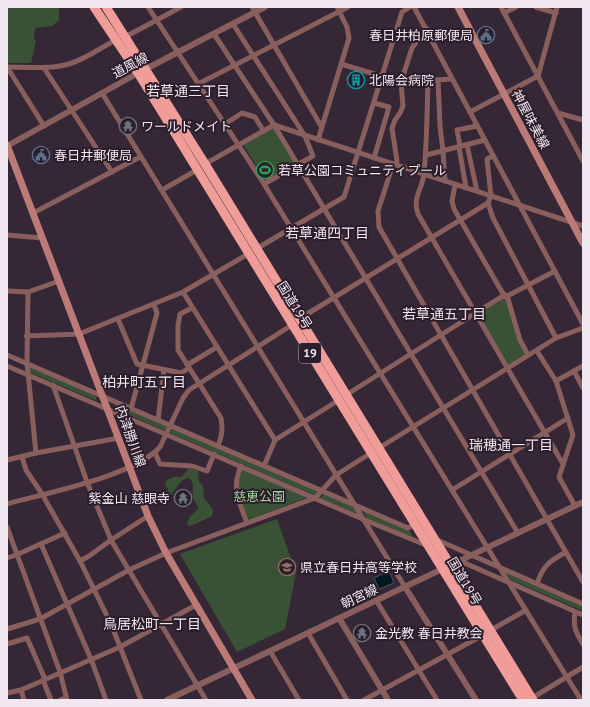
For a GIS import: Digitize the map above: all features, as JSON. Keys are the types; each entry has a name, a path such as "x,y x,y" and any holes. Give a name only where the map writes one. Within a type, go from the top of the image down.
{"highway":[{"name":"国道19号","path":"94,7 116,40 142,71 205,164 252,251"},
{"name":"国道19号","path":"106,7 126,37 142,71 197,170 252,251 431,543 491,630 529,699"},
{"name":"国道19号","path":"375,451 415,524 431,543"},
{"name":"国道19号","path":"447,567 482,635 529,699"}],"main road":[{"name":"神屋味美線","path":"458,7 583,243"},
{"name":"内津勝川線","path":"7,146 148,516 166,553 252,700"}],"street":[{"path":"148,7 264,184 581,700"},
{"path":"126,37 181,7"},
{"name":"道風線","path":"7,146 142,71 233,24 253,10 265,7"},
{"path":"198,84 274,46 338,9 348,7"},
{"path":"26,336 79,334 183,292 344,196 402,12 410,7"},
{"path":"414,7 583,324"},
{"path":"501,7 583,161"},
{"path":"504,13 516,7"},
{"path":"470,112 538,76 556,10 536,7"},
{"path":"318,140 321,126 349,38 347,27 338,9"},
{"path":"253,10 321,126"},
{"path":"233,24 305,136 313,156 264,184"},
{"path":"426,28 412,48 401,82 403,106 392,128 397,161 378,211 377,219 379,226 583,582"},
{"path":"214,34 274,125 518,532"},
{"path":"7,67 44,68 60,66 76,61 116,40"},
{"path":"341,64 401,82 452,79"},
{"path":"7,67 44,126"},
{"path":"44,68 112,172"},
{"path":"438,80 445,181"},
{"path":"428,81 426,155 424,175 416,197 416,209 563,464"},
{"path":"102,93 140,157 162,190 336,475 476,700"},
{"path":"374,103 389,107 374,158"},
{"path":"225,124 242,113 255,118 262,130"},
{"path":"558,113 583,120"},
{"path":"205,164 262,130 274,125 583,226"},
{"path":"466,188 457,130 478,126"},
{"path":"382,132 393,135"},
{"path":"426,155 485,140"},
{"path":"467,145 477,191"},
{"path":"7,504 87,482 130,467 155,454 160,447 183,398 189,390 488,203 491,196 487,159 493,156"},
{"path":"33,213 140,157"},
{"path":"162,190 197,170"},
{"path":"455,185 452,201 454,208 508,300 520,340 528,356"},
{"path":"488,203 493,218 556,338"},
{"path":"7,235 43,238"},
{"path":"264,466 275,440 475,313 555,271"},
{"path":"7,291 28,292 59,281"},
{"path":"28,292 26,363 36,452"},
{"path":"183,292 275,440"},
{"path":"131,408 157,313 154,304"},
{"path":"192,308 180,314 178,326 178,350 221,418 223,428 222,438 218,446"},
{"path":"118,319 136,364 143,366 181,373 217,347"},
{"path":"7,629 40,619 128,570 166,553 315,498 336,475 556,338 583,328"},
{"path":"537,351 556,381 573,435 559,477 575,506"},
{"path":"7,355 158,420 168,430 214,454 365,520 431,543 472,555 583,604"},
{"path":"7,366 108,409 218,446 408,528 415,524"},
{"path":"556,381 583,366"},
{"path":"158,420 164,370"},
{"path":"574,371 583,388"},
{"path":"53,385 87,482 111,540 206,700"},
{"path":"452,490 568,418"},
{"path":"7,460 36,452 119,438"},
{"path":"155,454 160,464 192,466 207,471 214,454"},
{"path":"22,457 26,470 65,533 111,624 141,700"},
{"path":"241,466 235,488 248,523"},
{"name":"朝宮線","path":"166,700 583,502"},
{"path":"80,561 148,516"},
{"path":"7,527 60,672 66,699 60,700"},
{"path":"7,558 65,533"},
{"path":"41,544 91,659 106,700"},
{"path":"537,584 544,568 548,563 566,552"},
{"path":"460,561 583,615"},
{"path":"580,576 583,570"},
{"path":"376,600 437,700"},
{"path":"7,693 21,690 120,647 196,605"},
{"path":"491,630 526,610"},
{"path":"575,612 574,624 576,632 583,644"},
{"path":"339,618 388,700"},
{"path":"308,633 347,700"},
{"path":"364,700 482,635"},
{"path":"7,644 27,638 44,679 50,700"},
{"path":"270,651 299,700"},
{"path":"529,699 583,667"},
{"path":"21,690 24,700"}],"green space":[{"path":"7,7 59,7 59,20 52,26 35,28 34,38 36,41 31,63 7,63"},
{"path":"272,128 275,129 294,164 266,181 244,145"},
{"path":"502,299 507,300 525,353 525,355 509,365 478,315"},
{"path":"30,367 95,395 97,401 31,373"},
{"path":"114,403 167,426 165,431 116,409"},
{"path":"172,428 318,491 314,495 170,433"},
{"path":"189,468 198,471 199,481 203,486 204,498 212,508 213,512 212,516 191,526 187,525 188,520 198,509 198,506 193,498 193,485 191,481 189,478 182,481 170,496 167,495 168,489 165,485 167,480 174,477 182,477"},
{"name":"慈恵公園","path":"244,469 306,496 306,498 250,519 248,518 242,505 238,490 242,470"},
{"path":"324,493 352,506 358,514 320,498"},
{"path":"362,510 410,531 413,538 367,518"},
{"path":"277,519 296,573 285,629 237,652 180,554"},
{"path":"506,572 583,605 583,611 511,580"}],"water":[{"path":"389,571 394,583 379,589 374,578"}],"place":[{"name":"春日井柏原郵便局","path":"486,35"},
{"name":"北陽会病院","path":"356,80"},
{"name":"ワールドメイト","path":"128,126"},
{"name":"春日井郵便局","path":"41,155"},
{"name":"若草公園コミュニティプール","path":"265,170"},
{"name":"紫金山 慈眼寺","path":"183,498"},
{"name":"県立春日井高等学校","path":"287,567"},
{"name":"金光教 春日井教会","path":"362,633"}],"district":[{"name":"若草通三丁目","path":"188,91"},
{"name":"若草通四丁目","path":"327,233"},
{"name":"若草通五丁目","path":"444,314"},
{"name":"柏井町五丁目","path":"144,382"},
{"name":"瑞穂通一丁目","path":"511,445"},
{"name":"鳥居松町一丁目","path":"152,624"}]}
